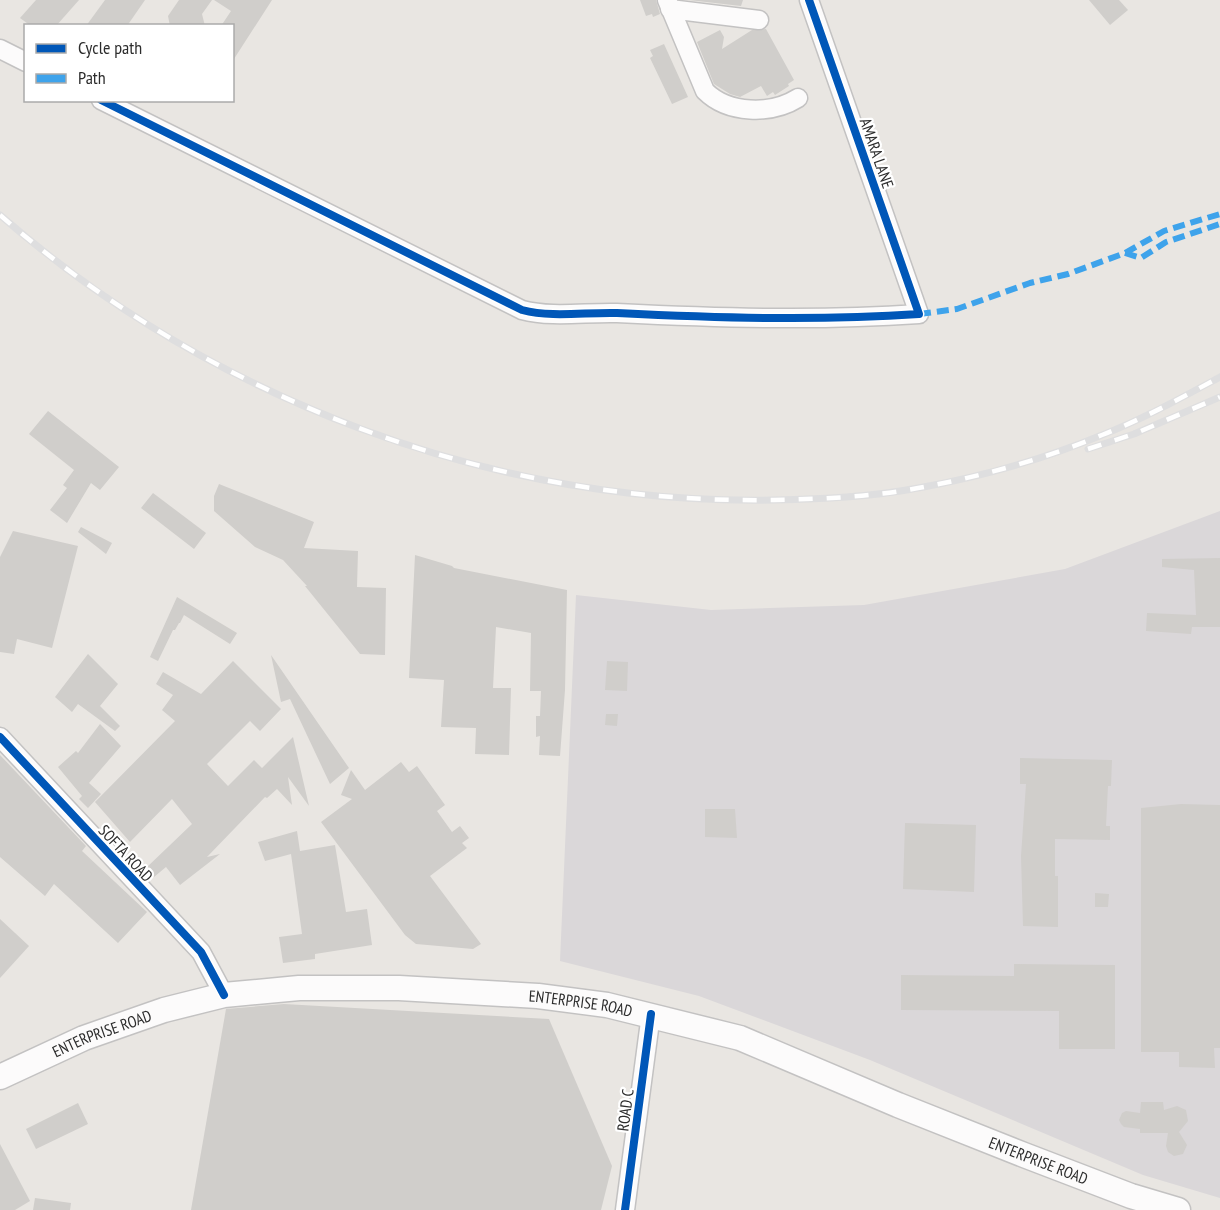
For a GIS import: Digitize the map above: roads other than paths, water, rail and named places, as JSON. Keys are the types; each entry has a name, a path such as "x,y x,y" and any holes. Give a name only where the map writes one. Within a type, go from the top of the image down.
{"main road":[{"name":"ENTERPRISE ROAD","path":"0,1077 84,1038 164,1010 224,994 299,988 399,988 538,996 607,1005 651,1014 740,1038 992,1142 1131,1196 1178,1210"}],"street":[{"name":"AMARA LANE","path":"105,102 522,310 538,314 599,313 785,319 919,314 809,0"},
{"path":"668,4 759,20"},
{"path":"668,4 705,91 712,98 723,105 737,108 766,108 792,102 798,98"},
{"path":"0,49 24,61"},
{"name":"SOFTA ROAD","path":"0,737 201,952 224,994"},
{"name":"ROAD C","path":"626,1210 651,1014"}],"railway":[{"path":"0,215 83,281 171,338 264,388 361,429 461,461 564,484 668,497 774,500 882,494 988,473 1058,452 1132,422 1220,377"},
{"path":"1088,449 1134,434 1220,397"}]}
